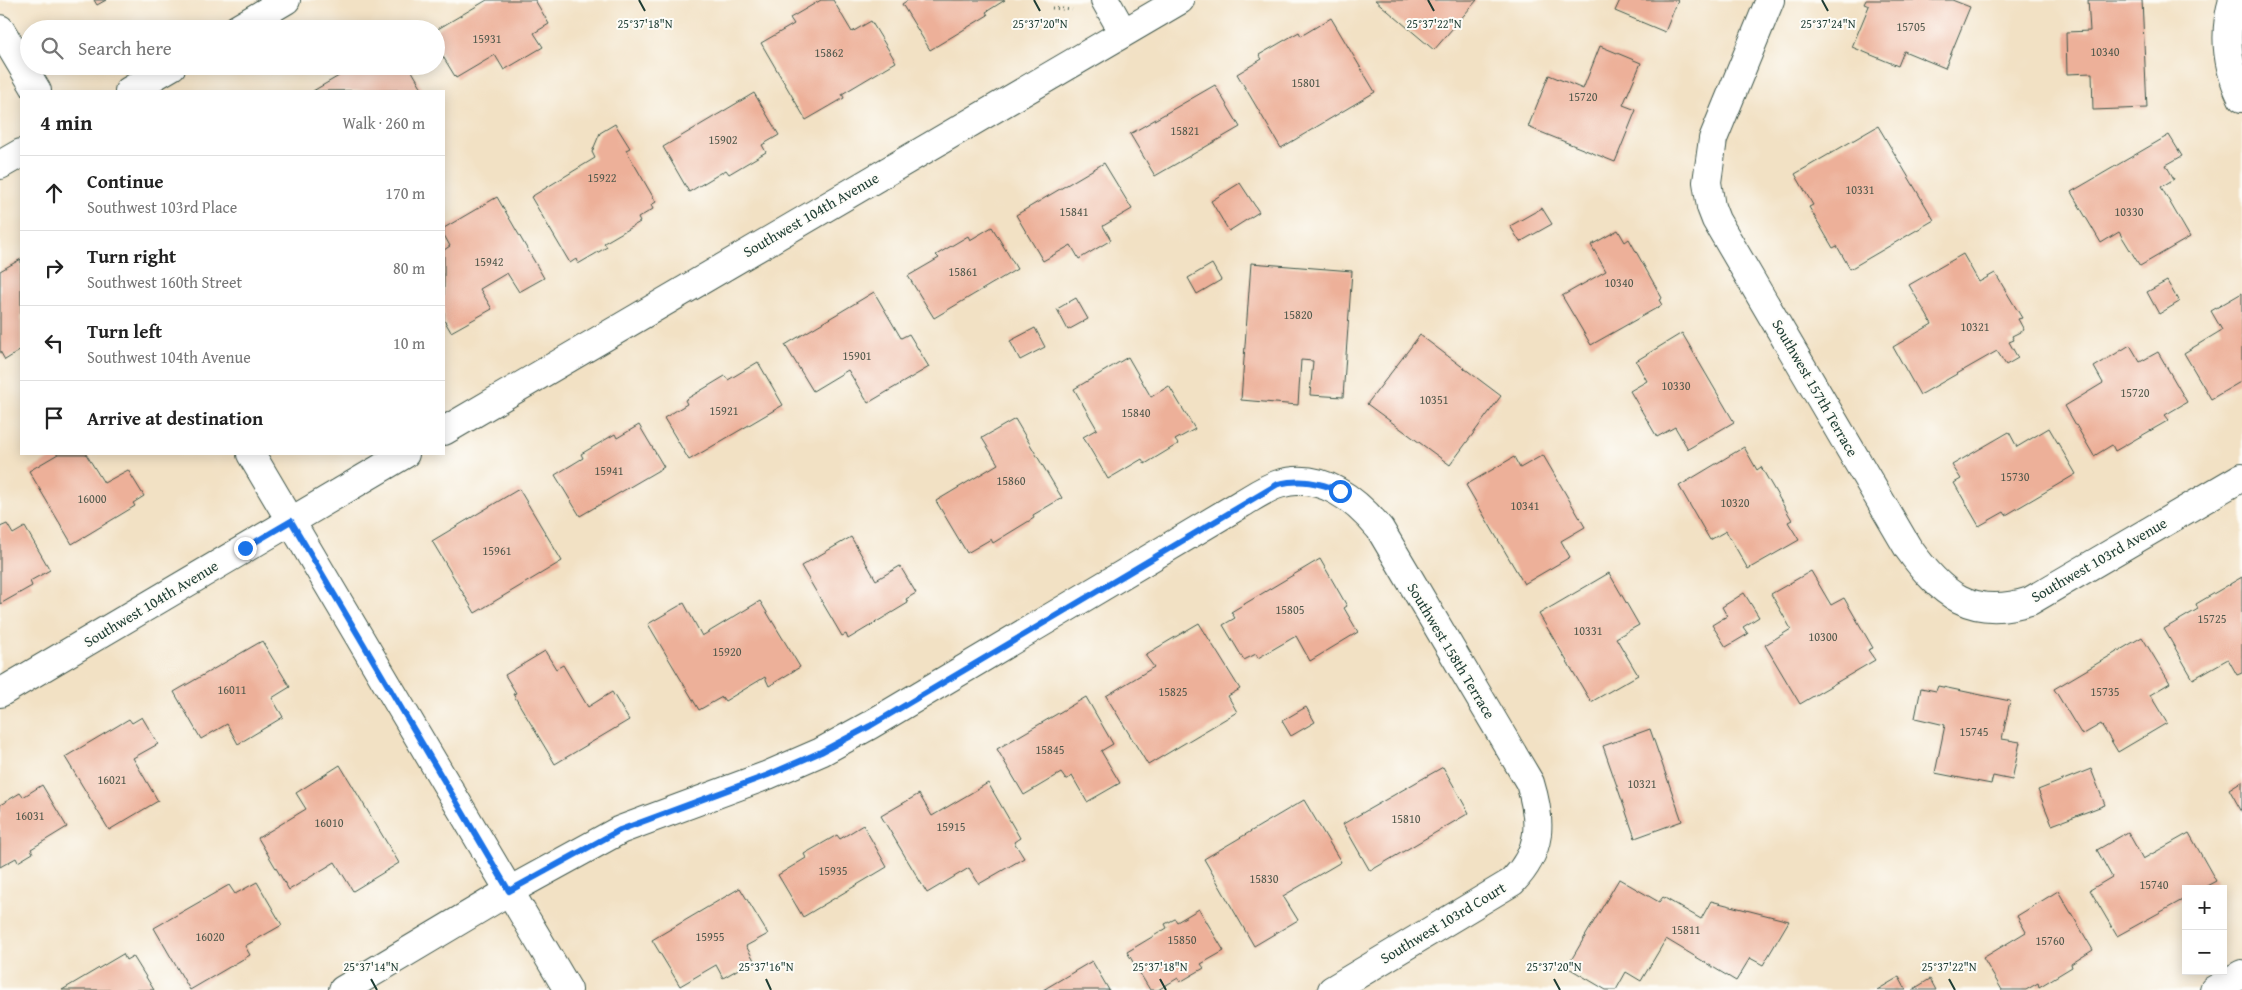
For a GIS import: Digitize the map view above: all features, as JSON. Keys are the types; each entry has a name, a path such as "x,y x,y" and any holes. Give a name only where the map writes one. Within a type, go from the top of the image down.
{"street":[{"path":"252,20 286,0"},
{"path":"1105,0 1123,32"},
{"name":"Southwest 104th Avenue","path":"445,430 1180,0"},
{"name":"Southwest 157th Terrace","path":"1770,0 1716,132 1707,170 1708,194 1716,220 1908,548 1926,573 1949,594"},
{"path":"2233,0 2228,26 2228,54 2233,78 2242,98"},
{"path":"0,30 20,63"},
{"path":"27,75 36,90"},
{"path":"131,90 157,75"},
{"path":"0,165 20,154"},
{"path":"252,455 568,990"},
{"name":"Southwest 104th Avenue","path":"0,693 403,455"},
{"name":"Southwest 103rd Avenue","path":"1949,594 1964,602 1980,607 2018,605 2030,601 2242,477"},
{"name":"Southwest 158th Terrace","path":"343,990 509,891 627,827 768,775 821,752 870,726 1278,484 1292,481 1308,481 1325,485 1344,494 1365,511 1385,538 1530,783 1536,812 1537,840"},
{"name":"Southwest 103rd Court","path":"1332,990 1512,882 1528,863 1537,840"},
{"path":"2214,990 2242,974"}],"path":[{"path":"1052,8 1072,10"}],"building":[{"path":"94,0 106,0 97,5"},
{"path":"487,0 535,0 549,24 534,33 543,47 504,70 495,55 456,78 445,60 445,25"},
{"path":"821,0 833,0 852,32 871,21 896,62 842,94 844,98 806,120 761,43 794,24 790,18"},
{"path":"908,0 1005,0 986,12 988,15 930,50 902,4"},
{"path":"1375,0 1477,0 1434,50"},
{"path":"1620,0 1678,0 1665,32 1615,11"},
{"path":"1866,0 1952,0 1970,7 1945,68 1904,51 1898,66 1852,47 1869,6 1864,4"},
{"path":"2088,0 2142,0 2147,108 2093,110 2092,73 2067,74 2066,32 2090,31"},
{"path":"1331,18 1375,92 1281,148 1237,74 1262,59 1259,55 1299,32 1301,36"},
{"path":"1600,46 1641,63 1623,105 1636,110 1615,162 1528,127 1549,75 1583,89"},
{"path":"341,75 414,75 423,90 315,90"},
{"path":"1215,85 1240,127 1155,176 1130,134"},
{"path":"754,93 779,135 762,145 766,152 729,174 726,170 689,192 663,147"},
{"path":"615,124 630,148 626,150 656,202 651,205 653,209 638,218 640,222 604,243 607,247 578,264 576,259 570,263 531,197 595,158 592,152 600,133"},
{"path":"1878,126 1934,220 1850,269 1837,246 1833,248 1809,207 1813,205 1795,174"},
{"path":"2169,135 2182,156 2166,165 2174,179 2161,187 2190,237 2140,266 2119,232 2101,243 2071,192"},
{"path":"1104,163 1132,209 1103,226 1111,240 1079,259 1071,245 1043,261 1016,215"},
{"path":"1240,183 1259,212 1229,231 1211,201"},
{"path":"497,197 544,278 519,292 507,273 480,289 492,309 451,332 445,322 445,249 450,246 445,237 445,227"},
{"path":"1542,208 1552,224 1520,242 1510,226"},
{"path":"992,227 1017,269 934,318 908,276 939,258 936,255 968,236 970,240"},
{"path":"1618,230 1625,242 1629,239 1662,298 1659,300 1662,305 1591,345 1562,296 1606,271 1591,245"},
{"path":"1963,254 1979,282 1995,273 2022,318 2018,319 2024,330 2012,336 2014,340 2009,342 2018,358 2006,365 1997,351 1920,395 1893,347 1932,324 1909,285"},
{"path":"20,260 20,351 5,360 0,351 0,271"},
{"path":"1251,263 1352,271 1343,397 1310,395 1313,361 1301,360 1298,405 1241,400"},
{"path":"1212,264 1221,280 1197,294 1188,278"},
{"path":"2167,281 2179,302 2159,314 2147,292"},
{"path":"874,292 901,338 909,334 929,367 868,403 848,370 813,391 785,345"},
{"path":"2242,293 2242,381 2211,399 2184,353 2222,330 2211,311"},
{"path":"1076,298 1088,319 1068,330 1057,309"},
{"path":"1035,328 1045,347 1020,360 1010,341"},
{"path":"1682,333 1734,422 1688,449 1675,427 1657,437 1630,391 1647,381 1636,361"},
{"path":"1420,335 1501,396 1450,465 1367,404"},
{"path":"2130,345 2140,362 2158,352 2187,402 2165,415 2169,420 2115,451 2112,445 2094,456 2065,406 2103,383 2094,367"},
{"path":"1128,357 1151,397 1169,386 1195,429 1175,440 1178,444 1145,464 1142,459 1108,479 1083,437 1097,429 1074,389"},
{"path":"758,362 783,405 689,460 664,418 687,404 685,400 725,376 728,380"},
{"path":"1015,419 1062,498 1033,515 1034,518 993,543 991,539 967,553 936,501 998,464 982,438"},
{"path":"639,425 664,467 580,516 555,475 583,458 581,454 615,434 617,438"},
{"path":"2049,428 2076,474 2006,515 2004,512 1979,526 1954,483 1961,479 1952,465 2009,432 2017,447"},
{"path":"1744,447 1757,470 1761,467 1792,520 1788,522 1799,540 1748,569 1726,531 1710,540 1679,486"},
{"path":"56,455 87,455 104,483 128,470 144,496 133,503 135,506 72,544 29,471"},
{"path":"1543,455 1585,527 1561,541 1570,557 1524,584 1466,485 1514,457 1520,468"},
{"path":"519,489 562,561 475,613 432,541"},
{"path":"7,524 13,534 25,527 50,570 30,581 32,586 0,604 0,527"},
{"path":"851,537 876,580 900,566 916,593 906,599 908,603 848,639 846,634 842,636 801,566"},
{"path":"1320,559 1347,606 1344,608 1358,632 1310,661 1296,636 1258,658 1256,654 1244,660 1223,625 1235,618 1231,612"},
{"path":"1811,571 1831,605 1844,598 1873,648 1868,650 1875,660 1800,704 1765,645 1791,629 1771,594"},
{"path":"1609,573 1639,625 1616,638 1638,675 1591,702 1539,614"},
{"path":"2242,577 2242,673 2237,675 2228,659 2193,679 2164,629 2198,609 2196,604"},
{"path":"1744,593 1759,617 1743,627 1748,634 1726,647 1712,625 1727,616 1722,607"},
{"path":"760,601 800,667 769,686 765,677 725,701 722,697 699,710 648,624 684,603 702,636"},
{"path":"1199,623 1240,689 1228,696 1237,712 1148,765 1106,696 1154,667 1145,655"},
{"path":"2142,637 2170,683 2150,695 2167,723 2118,752 2101,724 2082,735 2054,689"},
{"path":"262,641 290,687 272,698 283,717 238,744 227,724 201,739 174,692"},
{"path":"545,651 556,669 563,665 588,707 612,692 629,720 555,764 513,694 516,693 505,675"},
{"path":"1938,686 2010,701 2002,739 2020,742 2012,780 1993,776 1991,784 1935,773 1945,725 1915,718 1921,688 1936,691"},
{"path":"1086,697 1113,744 1101,751 1120,783 1087,802 1072,776 1066,780 1061,773 1024,795 997,749"},
{"path":"1306,707 1315,722 1291,736 1282,721"},
{"path":"142,717 158,744 133,758 158,801 109,830 65,757 129,719 132,723"},
{"path":"1650,729 1682,821 1635,838 1603,746"},
{"path":"340,765 399,863 353,891 335,862 289,890 258,838 306,809 296,793"},
{"path":"1443,767 1469,813 1370,871 1343,824"},
{"path":"2091,769 2105,805 2052,825 2038,790"},
{"path":"2242,781 2242,812 2229,789"},
{"path":"988,783 1020,838 1014,842 1024,858 979,884 969,868 927,893 881,816 919,794 932,816"},
{"path":"42,785 67,827 31,849 33,853 18,862 16,858 0,867 0,805 20,793 23,797"},
{"path":"1304,800 1341,862 1283,896 1298,920 1254,946 1204,859"},
{"path":"863,825 887,867 803,917 778,875 806,858 804,854 837,835 840,839"},
{"path":"2128,832 2143,859 2189,833 2216,881 2208,885 2182,885 2182,900 2117,936 2090,890 2112,877 2097,850"},
{"path":"1619,879 1659,902 1663,897 1701,919 1711,901 1789,921 1763,965 1750,958 1736,981 1666,939 1641,981 1626,972 1616,990 1606,990 1567,967"},
{"path":"257,882 282,925 245,946 250,955 190,990 154,928 229,885 235,894"},
{"path":"740,888 768,934 746,946 754,960 723,978 716,965 680,986 652,940"},
{"path":"2058,891 2093,950 2071,964 2072,967 2039,987 2038,983 2026,990 2002,990 1983,958 2026,932 2017,916"},
{"path":"1199,909 1224,951 1201,964 1204,968 1180,982 1178,978 1158,990 1150,990 1127,952 1167,928 1165,924 1175,919 1177,922"},
{"path":"123,954 126,960 133,956 154,990 62,990"},
{"path":"1092,961 1109,990 1043,990"},
{"path":"1899,977 1906,990 1877,990"},
{"path":"1930,979 1936,990 1912,990"}],"route":[{"path":"245,548 291,521 509,891 620,830 768,775 821,752 870,726 1241,504 1278,484 1292,481 1308,481 1340,491"}]}
